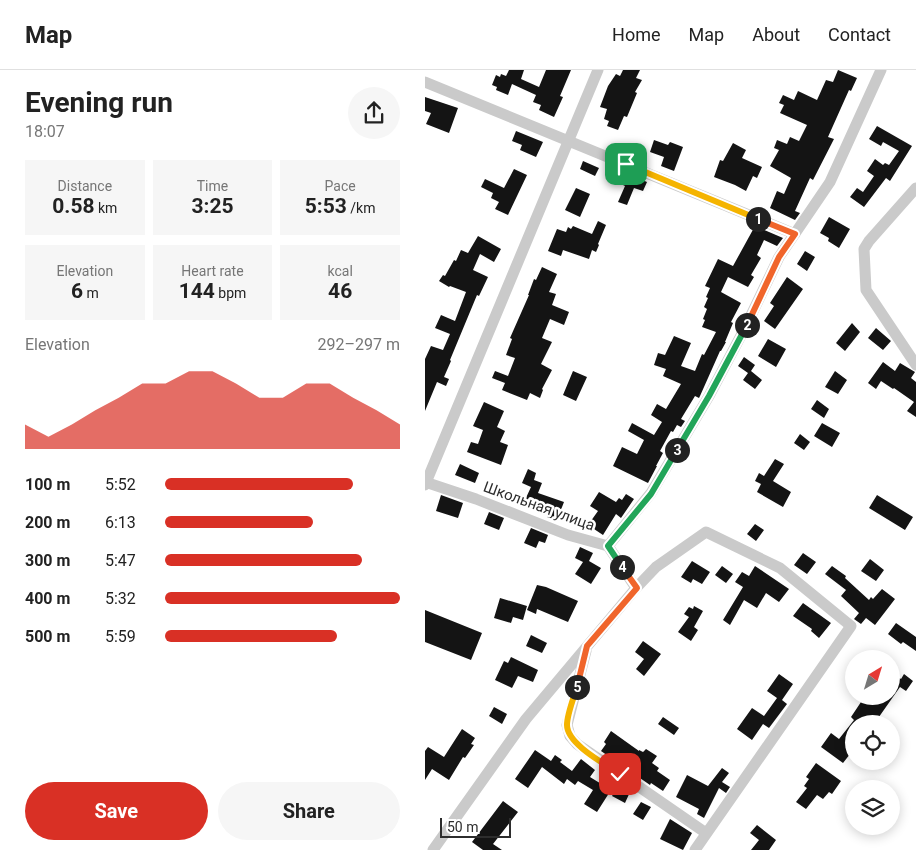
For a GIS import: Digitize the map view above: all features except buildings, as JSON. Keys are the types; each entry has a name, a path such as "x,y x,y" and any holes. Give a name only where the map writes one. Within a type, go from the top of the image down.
{"street":[{"name":"Школьная улица","path":"599,70 425,483 476,499 568,535 608,546 651,494 709,396 745,328 779,257 830,182 881,70"},
{"path":"425,82 795,234"},
{"path":"916,188 864,249 866,290 916,365"},
{"path":"433,850 526,719 587,646 656,566 706,532 780,568 851,626 695,850"},
{"path":"608,546 637,588"},
{"path":"587,646 567,725 570,736 577,744 706,833"}],"route":[{"path":"620,774 577,744 570,736 567,725 587,646 637,588 608,546 651,494 709,396 745,328 779,257 795,234 626,164"}]}
